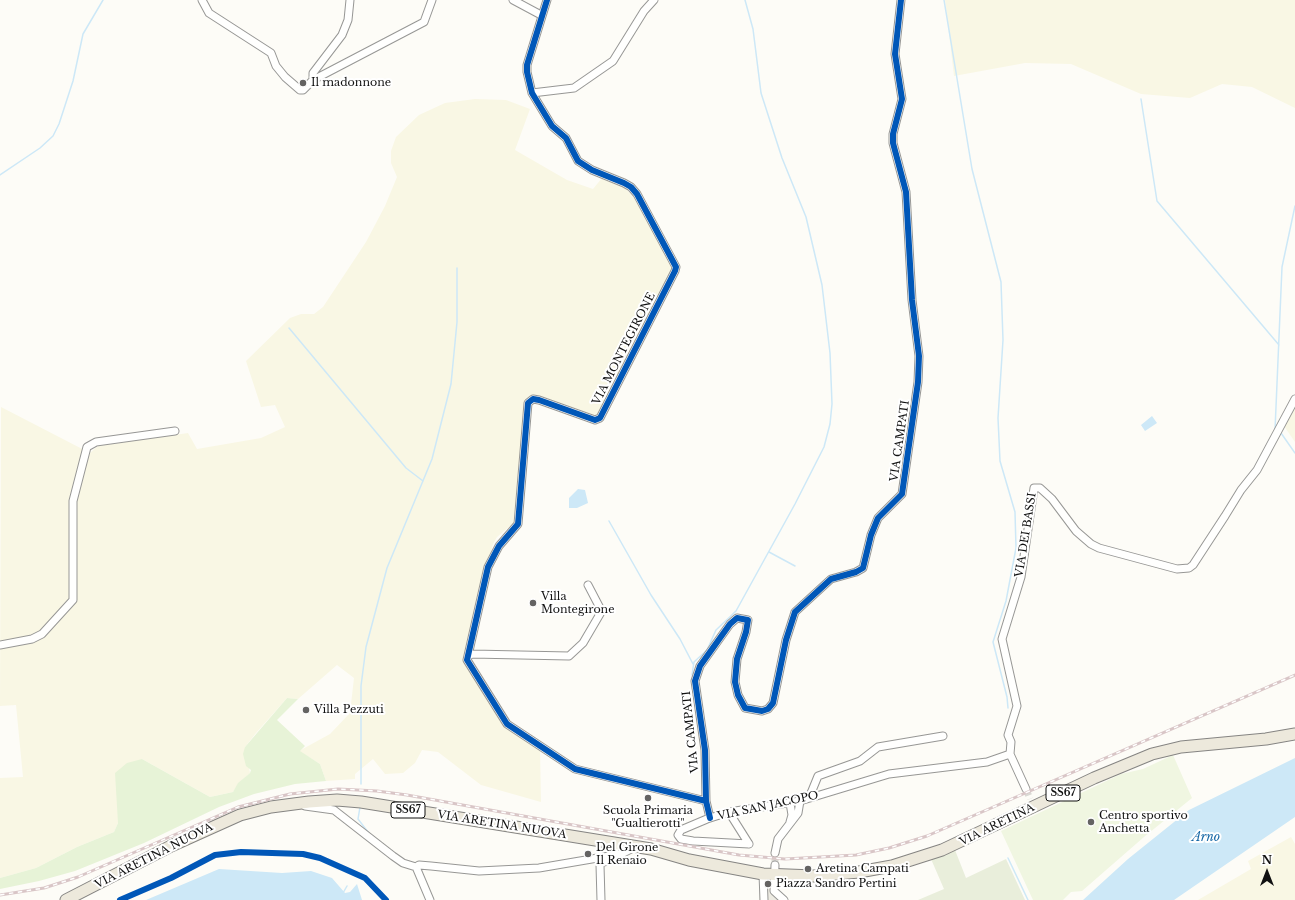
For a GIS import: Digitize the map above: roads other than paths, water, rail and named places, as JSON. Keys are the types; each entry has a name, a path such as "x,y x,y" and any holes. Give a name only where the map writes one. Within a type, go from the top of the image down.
{"main road":[{"name":"VIA ARETINA","path":"771,871 808,876 838,874 892,866 942,850 1032,803 1158,752 1181,747 1266,739 1295,734"},
{"name":"VIA ARETINA NUOVA","path":"66,900 202,831 255,811 289,804 331,800 361,802 615,849 635,847 651,849 689,860 771,871"}],"street":[{"path":"202,0 209,13 271,53 276,66 297,88 303,90 313,80 424,22 432,0"},
{"path":"313,80 313,73 342,35 348,20 350,0"},
{"path":"513,0 541,15"},
{"path":"547,0 541,15 527,65 527,72 532,93 574,88 613,61 644,11 654,0"},
{"name":"VIA CAMPATI","path":"710,818 706,801 705,750 696,681 700,666 736,618 748,620 746,632 736,659 734,682 738,695 745,708 762,711 768,709 773,703 786,640 795,612 831,579 856,572 863,568 871,535 878,518 902,494 918,382 919,356 912,300 906,192 893,143 893,134 902,99 895,54 901,0"},
{"name":"VIA MONTEGIRONE","path":"468,656 488,567 499,546 518,524 528,403 533,399 539,400 595,420 600,418 675,271 675,263 637,194 631,187 624,183 592,170 578,161 566,138 552,126 532,93"},
{"name":"VIA DEI BASSI","path":"1026,789 1010,754 1011,742 1008,735 1017,706 1002,639 1021,577 1034,488 1040,488 1052,499 1060,507 1076,531 1091,544 1099,548 1177,569 1189,568 1222,522 1241,490 1257,470 1295,399"},
{"path":"0,645 32,639 42,634 73,600 73,501 87,447 96,442 175,431"},
{"path":"588,585 600,608 600,614 583,643 569,656 472,654 468,656 470,666 507,724 575,769 706,801"},
{"path":"809,798 818,776 860,761 878,747 943,736"},
{"name":"VIA SAN JACOPO","path":"732,817 749,844 693,841 679,838 678,833 682,830 729,812 800,801 889,774 987,762 1010,754"},
{"path":"776,854 778,839 798,813 800,801"},
{"path":"790,803 792,815 790,823"},
{"path":"289,804 334,810 393,856 416,867 430,900"},
{"path":"416,867 419,865 474,870 528,869 615,849 616,860 603,862 600,865 600,900"},
{"path":"771,871 774,891 782,898"},
{"path":"764,900 771,871"},
{"path":"772,900 782,898"}],"water":[{"path":"1152,416 1157,423 1145,431 1141,425"},
{"path":"578,489 585,490 588,503 577,508 569,508 569,498"},
{"name":"Arno","path":"1295,758 1295,817 1174,900 1083,900 1128,859 1189,810"},
{"path":"219,869 282,873 311,871 332,878 345,893 350,892 357,884 362,900 146,900"}],"waterway":[{"path":"0,175 40,148 53,136 59,124 73,81 83,34 103,0"},
{"path":"692,675 694,662 707,650 716,630 736,611 795,504 824,447 830,424 832,404 830,353 822,285 806,217 782,158 761,93 753,29 745,0"},
{"path":"944,0 972,169 1001,282 1003,340 998,418 1000,461 1015,512 1016,548 1006,601 993,642 1007,697 1008,708"},
{"path":"1141,99 1157,201 1279,345"},
{"path":"1275,430 1282,267 1295,206"},
{"path":"361,784 361,686 366,647 387,568 432,459 451,384 457,322 457,268"},
{"path":"289,328 406,468 423,481"},
{"path":"1281,433 1295,453"},
{"path":"609,521 651,595 680,639 693,664"},
{"path":"769,552 795,566"},
{"path":"360,807 358,819 368,832"},
{"path":"1008,858 1028,900"},
{"path":"343,893 347,886"}],"tunnel":[{"path":"1026,789 1030,799"},
{"path":"775,853 775,865"}],"railway":[{"path":"0,895 44,888 78,877 238,807 290,794 338,789 377,791 407,795 739,855 785,859 856,855 889,848 927,836 1295,675"}],"place":[{"name":"Il madonnone","path":"303,83"},
{"name":"Villa Montegirone","path":"533,603"},
{"name":"Villa Pezzuti","path":"306,710"},
{"name":"Scuola Primaria \"Gualtierotti\"","path":"648,798"},
{"name":"Centro sportivo Anchetta","path":"1091,822"},
{"name":"Del Girone Il Renaio","path":"588,854"},
{"name":"Aretina Campati","path":"808,869"},
{"name":"Piazza Sandro Pertini","path":"768,884"}]}
